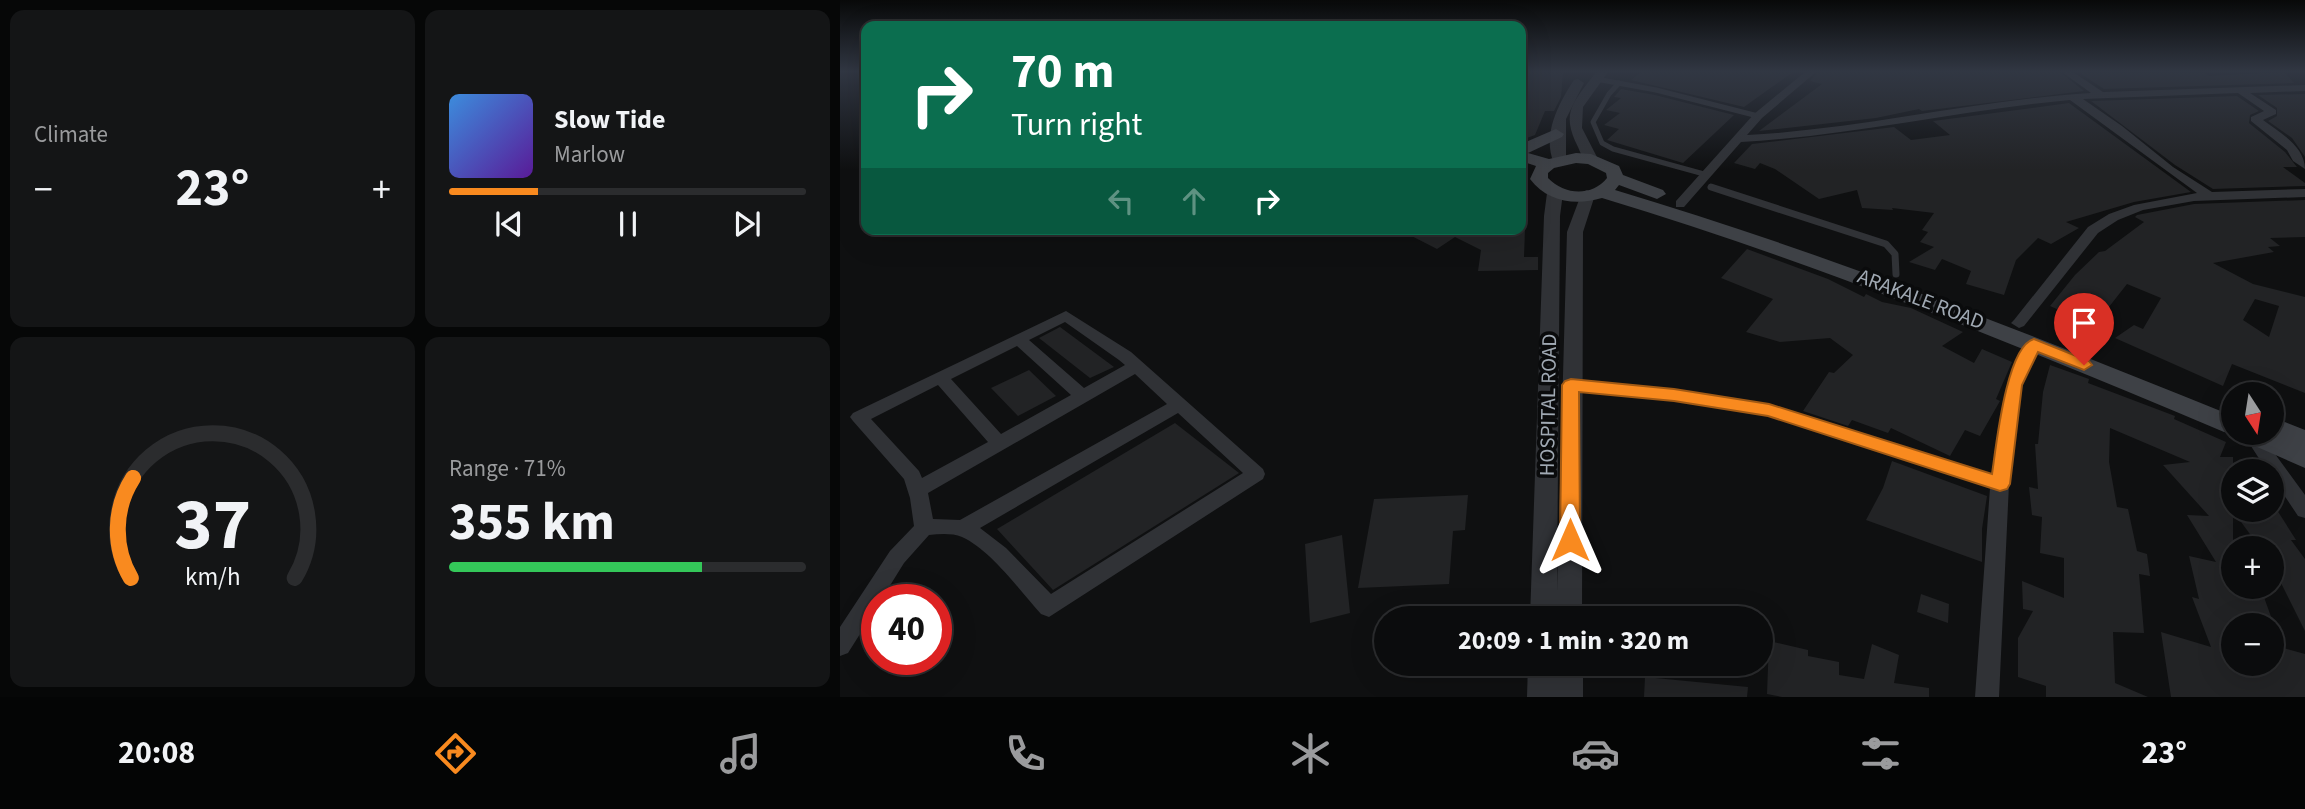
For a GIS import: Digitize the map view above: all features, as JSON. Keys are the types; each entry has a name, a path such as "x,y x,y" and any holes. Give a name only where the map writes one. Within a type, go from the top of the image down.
{"main road":[{"path":"1526,148 1556,134"},
{"path":"1526,158 1549,165"},
{"path":"1526,165 1549,165 1591,159 1613,170 1602,188 1555,193 1544,187 1539,179 1549,165"},
{"name":"ARAKALE ROAD","path":"1602,188 1680,204 1896,274 2221,404"},
{"name":"ARAKALE ROAD","path":"1602,188 1906,292 2221,421"},
{"path":"2284,431 2305,440"},
{"path":"2276,445 2305,458"}],"street":[{"path":"1549,165 1564,105"},
{"path":"1578,105 1575,128 1591,159"},
{"path":"1680,204 1736,139 1772,105"},
{"path":"1736,139 1833,131 2013,105"},
{"path":"2084,105 2169,169 2212,197"},
{"path":"2261,105 2272,112 2255,119 2292,148 2297,159 2305,165"},
{"name":"HOSPITAL ROAD","path":"1569,606 1575,232 1602,188"},
{"name":"HOSPITAL ROAD","path":"1543,606 1552,216 1555,193"},
{"path":"2019,323 2087,237 2106,220 2134,208 2212,197 2305,193"},
{"path":"840,646 897,557 924,528 948,526 962,529 982,539 1049,607 1256,474 1136,366 1066,316 859,417 912,476 924,528"},
{"path":"1018,339 1083,396"},
{"path":"1987,697 2000,484 2014,385 2034,344"},
{"path":"917,490 1136,366"},
{"path":"940,377 1000,444"},
{"path":"1571,385 1674,395 1769,410 2000,484"},
{"path":"962,529 1178,405"},
{"path":"2258,445 2305,510"},
{"path":"1541,697 1542,676"},
{"path":"1569,676 1569,697"}],"lane":[{"path":"1603,105 1593,122 1602,142 1613,149 1704,174"},
{"path":"1710,105 1758,116"},
{"path":"1711,187 1886,244 1895,254 1896,274"}],"building":[{"path":"1526,105 1557,105 1554,111 1545,111 1535,135 1526,138"},
{"path":"1613,105 1693,105 1734,115 1683,163 1607,140 1619,129 1604,125 1620,113 1606,110"},
{"path":"1794,105 1974,105 1922,111 1919,109 1876,118 1759,131"},
{"path":"2071,105 2191,192 2134,202 2066,222 2079,228 2051,244 2038,238 2016,260 2004,295 1966,284 1971,271 1942,259 1935,270 1909,262 1934,247 1920,242 1928,232 1922,230 1934,213 1862,208 1857,190 1819,199 1775,169 1760,163 1755,169 1734,163 1752,144 1894,127 1911,140 1950,135 1933,121"},
{"path":"2096,105 2250,105 2259,111 2250,115 2249,123 2285,152 2297,167 2283,167 2305,183 2305,186 2213,189 2175,165"},
{"path":"2272,105 2305,105 2305,157 2292,138 2268,121 2277,116 2277,108"},
{"path":"2305,200 2305,237 2270,238 2280,246 2268,247 2274,252 2213,263 2253,284 2305,297 2305,393 2284,385 2284,382 2277,382 2232,364 2221,385 2115,338 2134,325 2143,329 2161,298 2127,284 2094,326 2050,306 2075,275 2099,252 2105,251 2144,222 2135,217 2194,204","holes":["2255,299 2279,306 2269,337 2243,320"]},
{"path":"1410,235 1525,235 1524,257 1538,257 1538,270 1478,271 1481,250 1455,237 1437,249"},
{"path":"1747,249 1828,279 1864,297 1866,294 1882,302 1911,308 1963,332 1942,346 1974,363 1982,349 2012,362 1996,399 2000,401 1980,436 1965,430 1950,456 1891,428 1888,433 1852,420 1848,426 1803,411 1829,372 1834,373 1853,355 1830,338 1780,342 1746,332 1773,299 1721,278"},
{"path":"1060,327 1114,367 1090,378 1039,338"},
{"path":"2050,365 2089,379 2088,383 2175,416 2174,419 2221,440 2221,445 2225,445 2220,457 2233,459 2221,459 2221,522 2233,522 2233,536 2221,536 2221,599 2265,599 2270,613 2221,613 2221,676 2284,676 2284,648 2305,654 2305,697 2171,697 2161,632 2211,647 2192,597 2199,599 2189,556 2216,562 2187,515 2209,516 2163,465 2190,462 2110,428 2109,462 2117,507 2128,509 2137,551 2147,554 2150,576 2139,574 2144,633 2113,632 2115,683 2148,697 2046,697 2046,686 2018,677 2018,638 2033,611 2023,609 2022,581 2064,598 2064,558 2040,553 2042,517 2032,515 2029,487 2038,489 2035,444 2038,444 2043,392"},
{"path":"1029,370 1056,396 1018,416 991,388"},
{"path":"1175,423 1239,473 1053,590 997,529"},
{"path":"1892,461 1987,496 1982,529 1982,562 1866,520 1883,488"},
{"path":"1468,495 1465,530 1453,531 1449,584 1358,588 1374,499"},
{"path":"2284,521 2296,540 2291,540 2305,559 2305,631 2284,589 2284,536 2251,536 2241,522"},
{"path":"1342,535 1350,613 1310,623 1305,544"},
{"path":"1921,594 1949,604 1948,623 1917,612"},
{"path":"1773,642 1808,650 1808,656 1839,662 1839,675 1864,679 1872,644 1899,655 1894,683 1929,688 1929,697 1782,697 1767,694 1768,676 1773,676"},
{"path":"1645,677 1748,687 1747,697 1644,697"}],"route":[{"path":"1570,540 1571,385 1674,395 1769,410 2000,484 2014,385 2034,344 2084,365"}]}
